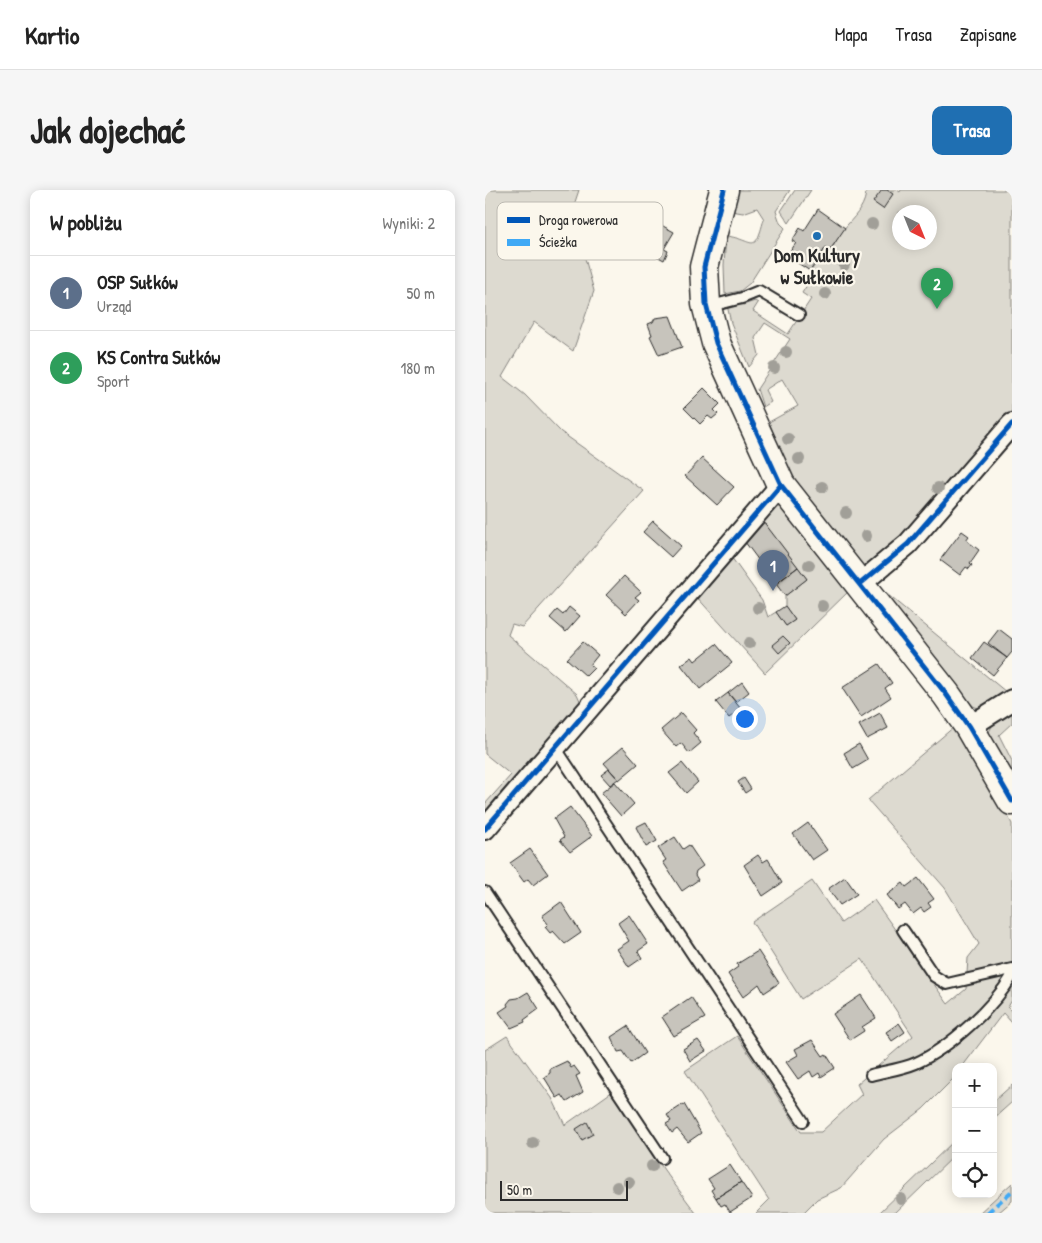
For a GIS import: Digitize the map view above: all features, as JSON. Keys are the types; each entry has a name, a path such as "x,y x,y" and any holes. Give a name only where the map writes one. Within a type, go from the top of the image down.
{"street":[{"path":"724,190 704,267 707,307 717,343 781,485 941,688 969,727 1012,801"},
{"path":"860,584 908,544 1012,424"},
{"path":"485,829 781,485"},
{"path":"969,727 1012,700"}],"lane":[{"path":"707,307 742,298 759,291 799,315"},
{"path":"555,747 803,1121"},
{"path":"485,892 663,1158"},
{"path":"903,930 934,976 947,984 1012,969"},
{"path":"871,1075 915,1063 946,1046 977,1018 1012,976"}],"shaded area":[{"path":"485,190 579,190 575,202 497,202 497,260 585,260 594,291 573,351 534,322 502,377 525,395 561,432 644,491 522,627 512,624 508,635 577,694 582,705 485,819 485,804 511,775 485,754"},
{"path":"737,190 790,190 776,211 780,223 785,228 750,283 740,291 725,294 726,236 752,243 755,242 761,231 764,219 757,208 743,213 731,211"},
{"path":"795,190 811,190 789,223 781,211"},
{"path":"866,190 897,190 900,192 901,190 1012,190 1012,413 939,500 881,561 862,568 787,468 769,422 798,406 782,379 765,390 771,402 763,407 757,389 790,339 765,323 755,338 759,355 749,367 731,323 727,305 743,305 755,301 758,303 753,311 788,334 811,299 802,293 814,274 811,271 826,248 831,250 864,200"},
{"path":"769,507 784,507 850,590 765,673 695,595 729,554 762,600 768,617 776,612 786,626 795,620 785,606 785,596 807,579 763,522 742,538"},
{"path":"876,585 1006,692 978,708 973,706"},
{"path":"1012,706 1012,723 999,735 1012,761 1012,784 988,734 993,724"},
{"path":"955,726 973,749 1012,824 1012,1000 1008,1007 1012,1011 1012,1023 1003,1013 965,1063 952,1063 952,1080 923,1109 884,1139 841,1188 817,1199 803,1213 756,1213 769,1200 685,1071 737,1036 801,1132 821,1132 862,1094 857,1084 913,1036 862,959 801,999 752,922 812,881 841,923 874,900 948,1004 966,989 968,958 979,944 945,888 868,800"},
{"path":"507,1036 552,1098 565,1125 613,1091 664,1170 696,1213 485,1213 485,1050"},
{"path":"1012,1085 1012,1102 997,1115 997,1098"},
{"path":"952,1143 952,1158 895,1213 879,1213"},
{"path":"1012,1183 1012,1201 998,1213 979,1213 997,1198"}],"building":[{"path":"882,190 887,190 893,194 883,209 873,202"},
{"name":"Dom Kultury w Sułkowie","path":"818,209 845,228 830,250 826,247 810,271 787,256 796,243 792,241 800,228 804,231"},
{"path":"663,226 674,232 664,249 668,251 664,260"},
{"path":"670,316 682,347 659,355 650,336 652,335 648,324 653,322 655,318"},
{"path":"704,388 720,404 714,410 718,414 712,419 708,416 700,424 684,408"},
{"path":"702,458 734,487 717,505 685,476"},
{"path":"653,521 681,546 671,557 643,532"},
{"path":"763,521 798,567 778,582 770,571 768,573 742,538"},
{"path":"962,531 969,536 966,540 979,550 970,563 972,565 969,569 966,567 960,575 940,560"},
{"path":"798,567 807,579 785,596 776,584"},
{"path":"624,576 641,592 635,597 639,600 626,614 606,595"},
{"path":"785,606 795,620 786,626 776,612"},
{"path":"569,607 580,616 566,632 550,618 557,610 563,615"},
{"path":"999,629 1012,639 1012,652 1007,658 988,643"},
{"path":"783,636 790,643 779,653 772,645"},
{"path":"583,642 598,655 590,665 594,668 586,676 567,659"},
{"path":"984,642 1007,658 993,675 972,658"},
{"path":"716,644 732,663 700,689 681,665 692,657 695,661"},
{"path":"879,664 892,683 885,688 891,697 861,717 842,688"},
{"path":"742,682 749,692 736,702 728,693"},
{"path":"728,693 741,709 729,718 716,702"},
{"path":"681,713 696,730 693,733 701,743 689,753 681,743 676,747 661,730"},
{"path":"880,713 888,728 867,739 859,725"},
{"path":"859,744 868,760 853,769 844,753"},
{"path":"623,747 638,764 619,780 604,763"},
{"path":"682,763 698,782 686,793 669,773"},
{"path":"609,769 618,779 610,785 601,775"},
{"path":"744,778 751,789 745,793 738,782"},
{"path":"615,782 634,804 621,816 601,793"},
{"path":"570,807 592,836 570,852 560,840 564,837 554,819"},
{"path":"646,822 657,841 646,847 636,827"},
{"path":"808,823 827,850 812,860 793,834"},
{"path":"675,837 683,849 689,845 703,866 696,871 695,875 698,880 682,891 663,862 666,860 658,848"},
{"path":"530,849 548,874 533,885 528,879 524,882 510,863"},
{"path":"758,855 763,862 768,859 782,883 763,896 744,865"},
{"path":"845,877 857,894 840,905 828,889"},
{"path":"918,878 934,899 928,903 931,907 924,912 921,908 913,914 905,904 898,909 887,895 903,883 906,887"},
{"path":"561,902 581,933 565,944 553,931 550,933 545,927 548,924 542,916"},
{"path":"629,915 648,944 638,951 642,958 629,967 617,949 629,941 618,923"},
{"path":"758,951 779,983 764,993 759,984 743,997 728,974 738,967 737,964"},
{"path":"528,992 539,1009 524,1020 525,1022 511,1028 499,1012 508,1006 507,1004 511,999 518,998"},
{"path":"861,995 876,1018 862,1027 864,1031 850,1040 833,1014"},
{"path":"691,997 705,1018 674,1036 662,1017"},
{"path":"899,1023 905,1032 892,1041 886,1032"},
{"path":"628,1026 645,1053 631,1063 623,1051 618,1052 611,1037"},
{"path":"698,1040 706,1051 690,1061 683,1049"},
{"path":"812,1040 823,1056 826,1054 835,1068 821,1077 819,1073 813,1077 810,1071 798,1079 786,1062 798,1055 795,1049"},
{"path":"567,1061 571,1068 574,1066 580,1074 576,1076 583,1092 567,1102 562,1095 557,1098 544,1077 550,1073 550,1069"},
{"path":"684,1104 701,1133 688,1142 677,1129 672,1133 666,1124 671,1121 667,1115"},
{"path":"587,1122 593,1134 582,1140 576,1129"},
{"path":"730,1165 741,1182 716,1198 711,1190 714,1188 708,1179"},
{"path":"741,1182 752,1198 730,1212 725,1204 721,1206 716,1198"}],"marked path":[{"path":"987,1213 1012,1191"}],"cycle path":[{"path":"724,190 704,267 706,304 716,343 781,485 946,694 969,727 1012,801"},
{"path":"860,584 908,544 1012,424"},
{"path":"485,829 781,485"}],"place":[{"name":"Dom Kultury w Sułkowie","path":"817,236"},
{"name":"KS Contra Sułków","path":"937,309"},
{"name":"OSP Sułków","path":"773,591"}]}
